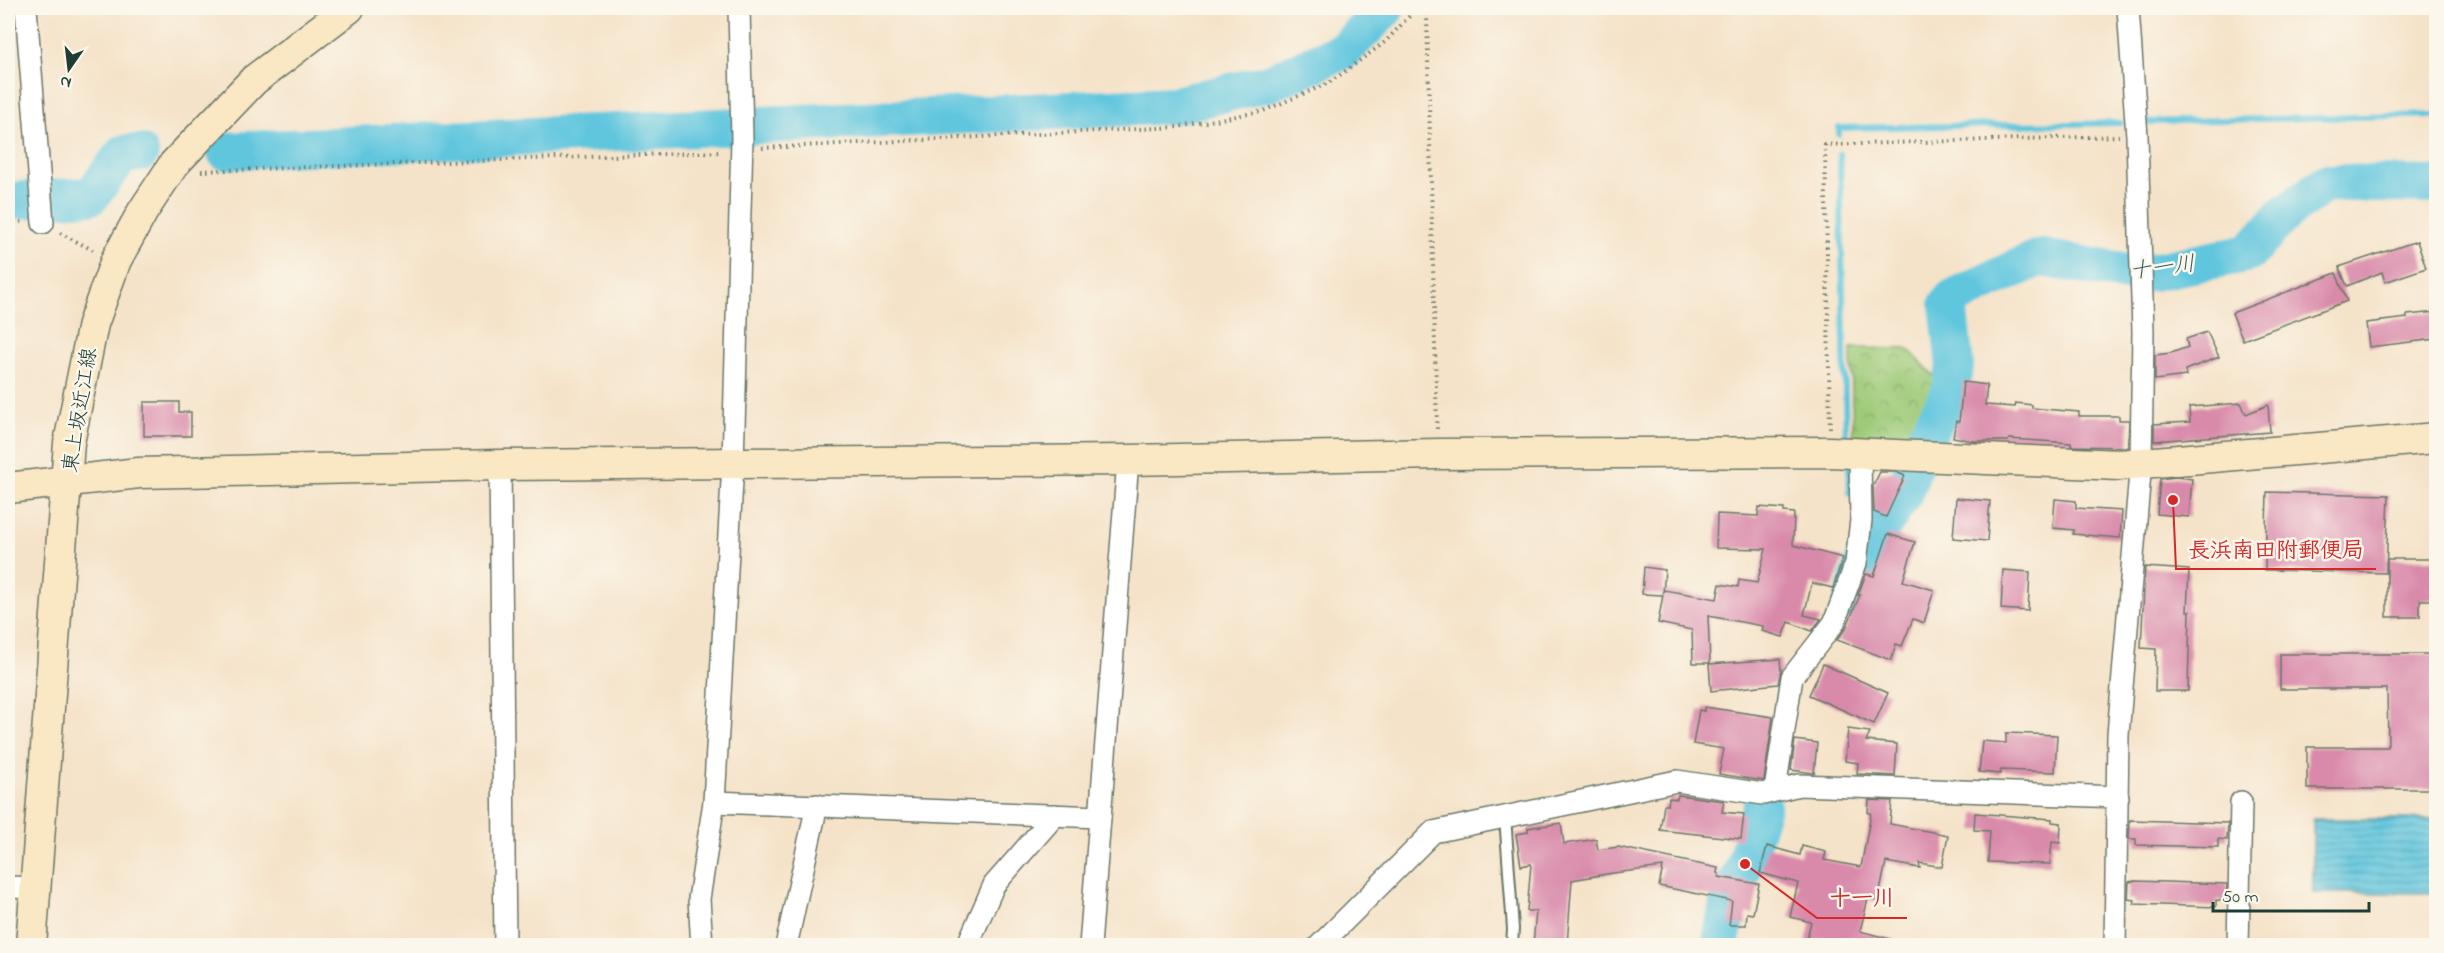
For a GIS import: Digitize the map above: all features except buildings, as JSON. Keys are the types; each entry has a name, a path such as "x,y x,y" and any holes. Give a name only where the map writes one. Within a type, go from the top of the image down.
{"street":[{"path":"26,8 42,221"},
{"name":"東上坂近江線","path":"31,945 21,887 67,480 69,443 93,324 116,260 143,211 174,164 254,80 349,8"},
{"path":"702,945 699,899 714,802 733,463 742,144 739,8"},
{"path":"2115,945 2118,735 2140,461 2143,332 2137,136 2128,8"},
{"path":"8,488 139,473 500,465 1128,460 1438,454 1830,453 2119,465 2140,461 2436,438"},
{"path":"1774,790 1792,677 1834,623 1856,562 1861,520 1860,454"},
{"path":"1090,945 1128,460"},
{"path":"500,465 505,945"},
{"path":"1319,945 1433,832 1677,781 1763,794 1799,785 2118,797"},
{"path":"2238,945 2241,801"},
{"path":"714,802 1100,817"},
{"path":"786,945 817,806"},
{"path":"967,945 994,885 1055,815"}],"lane":[{"path":"1505,816 1513,929 1512,945"}],"path":[{"path":"174,164 210,172 710,152 742,144 1178,128 1263,111 1329,83 1385,42 1417,8"},
{"path":"1424,8 1427,16 1438,454"},
{"path":"1830,453 1825,145 2137,136"},
{"path":"8,221 42,221 102,255 116,260"}],"green space":[{"path":"1851,348 1908,349 1941,383 1913,438 1853,436"}],"water":[{"path":"2313,819 2436,819 2436,893 2313,893"}],"waterway":[{"path":"225,151 1175,105 1269,83 1343,51 1386,8"},
{"path":"2141,122 2436,115"},
{"path":"1839,134 1839,128 2121,123"},
{"path":"8,201 91,196 123,154 140,153"},
{"path":"1840,154 1846,437"},
{"name":"十一川","path":"1922,444 1950,393 1955,366 1948,304 1953,298 2036,259 2043,258 2133,274 2249,253 2283,215 2326,183 2436,185"},
{"name":"十一川","path":"1853,599 1868,549 1905,491 1914,465"},
{"path":"1849,466 1850,493"},
{"name":"十一川","path":"1720,946 1728,904 1745,864 1762,806"}],"place":[{"name":"長浜南田附郵便局","path":"2173,500"},
{"name":"十一川","path":"1745,864"}]}
